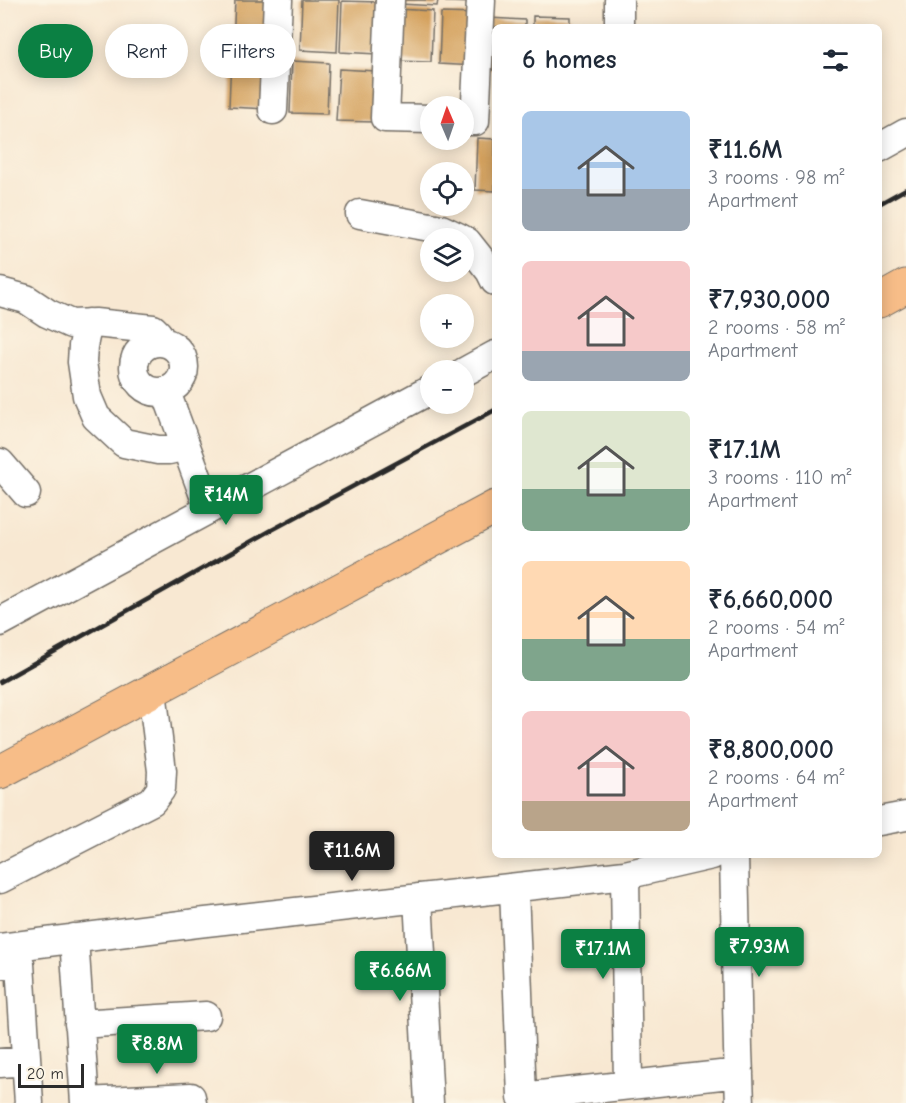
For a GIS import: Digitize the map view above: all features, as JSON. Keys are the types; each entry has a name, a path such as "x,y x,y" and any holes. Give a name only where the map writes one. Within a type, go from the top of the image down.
{"main road":[{"path":"882,299 906,286"},
{"path":"0,772 492,509"}],"street":[{"path":"273,110 278,0"},
{"path":"390,0 385,118 420,120"},
{"path":"478,122 481,0"},
{"path":"619,0 619,24"},
{"path":"882,146 906,133"},
{"path":"360,214 436,228"},
{"path":"474,251 492,275"},
{"path":"0,292 26,299 47,313 71,324 88,323 153,329 158,334 159,342 177,350 184,364 182,380 166,392 209,510"},
{"path":"88,323 82,362 87,396 96,417 124,443 158,450 186,446"},
{"path":"474,367 492,357"},
{"path":"0,622 420,395"},
{"path":"1,465 26,493"},
{"path":"0,879 152,801 161,789 162,771 152,691"},
{"path":"882,820 906,816"},
{"path":"0,948 625,875 699,858"},
{"path":"734,858 740,1103"},
{"path":"625,875 628,1085"},
{"path":"514,888 522,1097 739,1073"},
{"path":"418,898 429,1103"},
{"path":"74,938 85,1102 191,1097 192,1103"},
{"path":"0,964 20,964 13,1062 29,1103"},
{"path":"80,1024 206,1016"}],"building":[{"path":"235,0 272,0 271,24 234,24"},
{"path":"302,0 339,0 337,52 300,50"},
{"path":"400,0 438,0 437,6 400,4"},
{"path":"446,0 479,0 479,3 446,2"},
{"path":"342,1 380,2 377,54 340,52"},
{"path":"396,9 433,11 431,62 394,61"},
{"path":"441,13 478,14 476,66 439,64"},
{"path":"533,16 570,17 570,24 533,24"},
{"path":"488,18 525,20 525,24 492,24 492,70 486,70"},
{"path":"296,61 329,63 327,114 290,113 291,78 296,78"},
{"path":"339,69 376,71 374,122 336,121"},
{"path":"230,78 268,78 267,109 229,107"},
{"path":"477,138 492,139 492,191 475,190"}],"railway":[{"path":"882,202 906,189"},
{"path":"0,682 270,531 492,412"}]}
